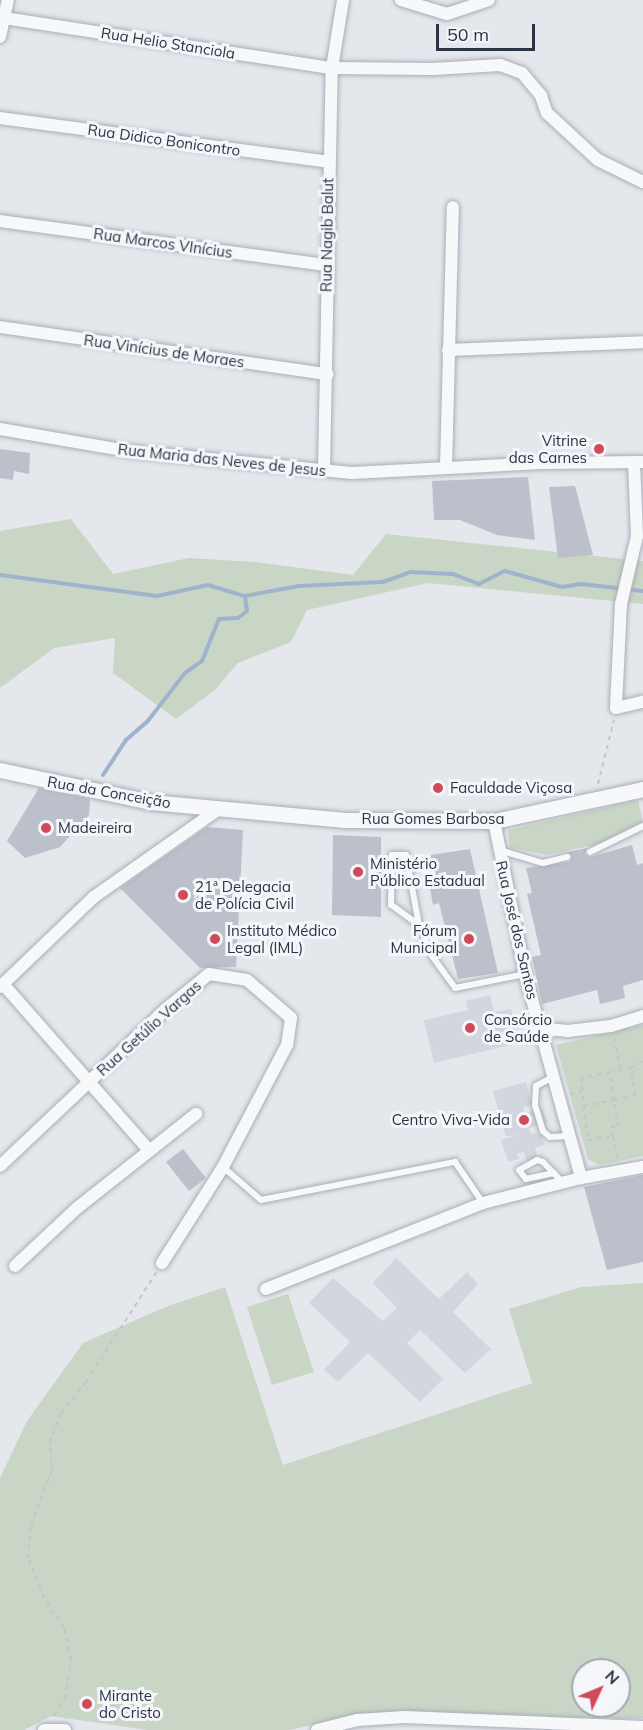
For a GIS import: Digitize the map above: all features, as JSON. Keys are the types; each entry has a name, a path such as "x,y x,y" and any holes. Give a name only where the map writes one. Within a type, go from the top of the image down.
{"street":[{"path":"0,37 8,0"},
{"name":"Rua Nagib Balut","path":"324,470 328,374 325,265 328,162 332,68 343,0"},
{"path":"401,0 447,14 489,0"},
{"name":"Rua Helio Stanciola","path":"4,18 332,68 433,69 500,65 522,73 541,96 548,113 591,154 643,182"},
{"name":"Rua Didico Bonicontro","path":"0,118 328,162"},
{"path":"446,468 453,207"},
{"name":"Rua Marcos VInícius","path":"0,221 325,265"},
{"name":"Rua Vinícius de Moraes","path":"0,327 328,374"},
{"path":"448,350 643,342"},
{"name":"Rua Maria das Neves de Jesus","path":"0,429 127,451 352,473 638,462"},
{"path":"638,462 637,536 626,574 621,604 616,708 643,702"},
{"name":"Rua da Conceição","path":"0,770 151,802 219,808"},
{"name":"Rua Gomes Barbosa","path":"219,808 345,820 494,821 598,801 643,789"},
{"path":"148,1149 2,985 94,897 219,808"},
{"name":"Rua José dos Santos","path":"494,821 525,974 581,1178"},
{"name":"Rua Getúlio Vargas","path":"0,1166 165,1010 209,974 247,980 291,1017 287,1045 223,1167 162,1263"},
{"path":"539,1028 568,1031 611,1026 643,1016"},
{"path":"15,1266 148,1149 196,1114"},
{"path":"266,1289 483,1203 558,1178 581,1178 643,1167"},
{"path":"316,1730 357,1720 405,1717 643,1727"},
{"path":"46,1729 65,1730"}],"lane":[{"path":"590,852 643,826"},
{"path":"499,850 543,863 567,857"},
{"path":"419,925 391,905 392,855 406,855 419,925 432,956 455,988 525,974"},
{"path":"552,1078 536,1086 535,1105 543,1131 550,1137 569,1136"},
{"path":"537,1160 558,1178 526,1179 519,1170 537,1160"},
{"path":"223,1167 261,1200 455,1162 483,1203"}],"path":[{"path":"598,801 599,777 616,708"},
{"path":"611,1026 621,1070"},
{"path":"613,1136 588,1140 581,1078 631,1068 643,1061"},
{"path":"584,1106 635,1095 631,1068"},
{"path":"610,1072 618,1126 611,1127 621,1171"},
{"path":"46,1729 65,1698 71,1660 64,1628 44,1597 28,1558 31,1525 52,1470 50,1443 61,1413 86,1382 162,1263"}],"shaded area":[{"name":"Consórcio de Saúde","path":"490,995 494,1012 511,1009 517,1036 509,1038 510,1045 434,1063 424,1020 468,1010 466,1001"},
{"name":"Centro Viva-Vida","path":"526,1082 532,1105 523,1107 524,1114 543,1109 547,1123 529,1128 531,1134 541,1132 544,1145 535,1148 537,1157 527,1160 524,1152 517,1154 519,1159 508,1162 501,1140 517,1135 506,1136 500,1118 510,1113 500,1116 493,1091"},
{"path":"396,1258 439,1299 467,1272 478,1284 453,1312 491,1349 465,1373 420,1330 407,1343 443,1379 420,1402 368,1353 338,1382 324,1370 350,1342 309,1303 333,1278 383,1321 397,1308 373,1283"}],"green space":[{"path":"71,519 113,574 189,558 255,562 353,575 386,534 643,561 643,604 428,583 307,610 291,642 238,663 215,690 176,719 113,673 115,638 54,648 0,688 0,531"},
{"path":"638,800 643,822 599,844 547,855 510,848 508,830"},
{"path":"643,1025 643,1156 600,1165 588,1159 556,1045"},
{"path":"643,1283 643,1718 504,1719 359,1714 290,1730 147,1730 51,1716 24,1730 0,1730 0,1478 27,1421 83,1343 168,1306 225,1287 283,1465 532,1383 509,1309 581,1287"},
{"path":"288,1294 314,1372 272,1385 247,1307"}],"building":[{"path":"0,449 30,453 29,474 14,471 13,480 0,478"},
{"path":"528,477 535,540 497,535 460,520 434,520 432,481"},
{"path":"575,486 593,555 558,558 549,487"},
{"name":"Madeireira","path":"39,788 90,799 89,815 60,847 25,858 7,841"},
{"name":"21ª Delegacia de Polícia Civil","path":"207,827 243,830 236,967 200,968 120,888"},
{"name":"Ministério Público Estadual","path":"333,835 381,837 381,917 332,915"},
{"path":"632,845 637,865 643,863 643,980 623,986 625,998 600,1004 597,990 542,1004 532,957 541,955 527,894 532,893 526,868 569,862 572,856 567,852 587,848 585,854 590,857"},
{"name":"Fórum Municipal","path":"470,849 498,973 458,979 439,903 433,905 424,856"},
{"path":"183,1149 206,1178 189,1191 166,1162"},
{"path":"643,1175 643,1262 607,1270 584,1187"}],"waterway":[{"path":"0,575 157,596 208,585 245,596 299,586 383,582 410,572 453,574 479,584 505,571 562,587 581,584 643,591"},
{"path":"103,775 126,740 147,722 185,673 202,661 219,619 238,618 247,611 245,596"}],"place":[{"name":"Vitrine das Carnes","path":"599,449"},
{"name":"Faculdade Viçosa","path":"438,788"},
{"name":"Madeireira","path":"46,828"},
{"name":"Ministério Público Estadual","path":"358,872"},
{"name":"21ª Delegacia de Polícia Civil","path":"183,895"},
{"name":"Instituto Médico Legal (IML)","path":"215,939"},
{"name":"Fórum Municipal","path":"469,939"},
{"name":"Consórcio de Saúde","path":"470,1028"},
{"name":"Centro Viva-Vida","path":"524,1120"},
{"name":"Mirante do Cristo","path":"87,1704"}]}
